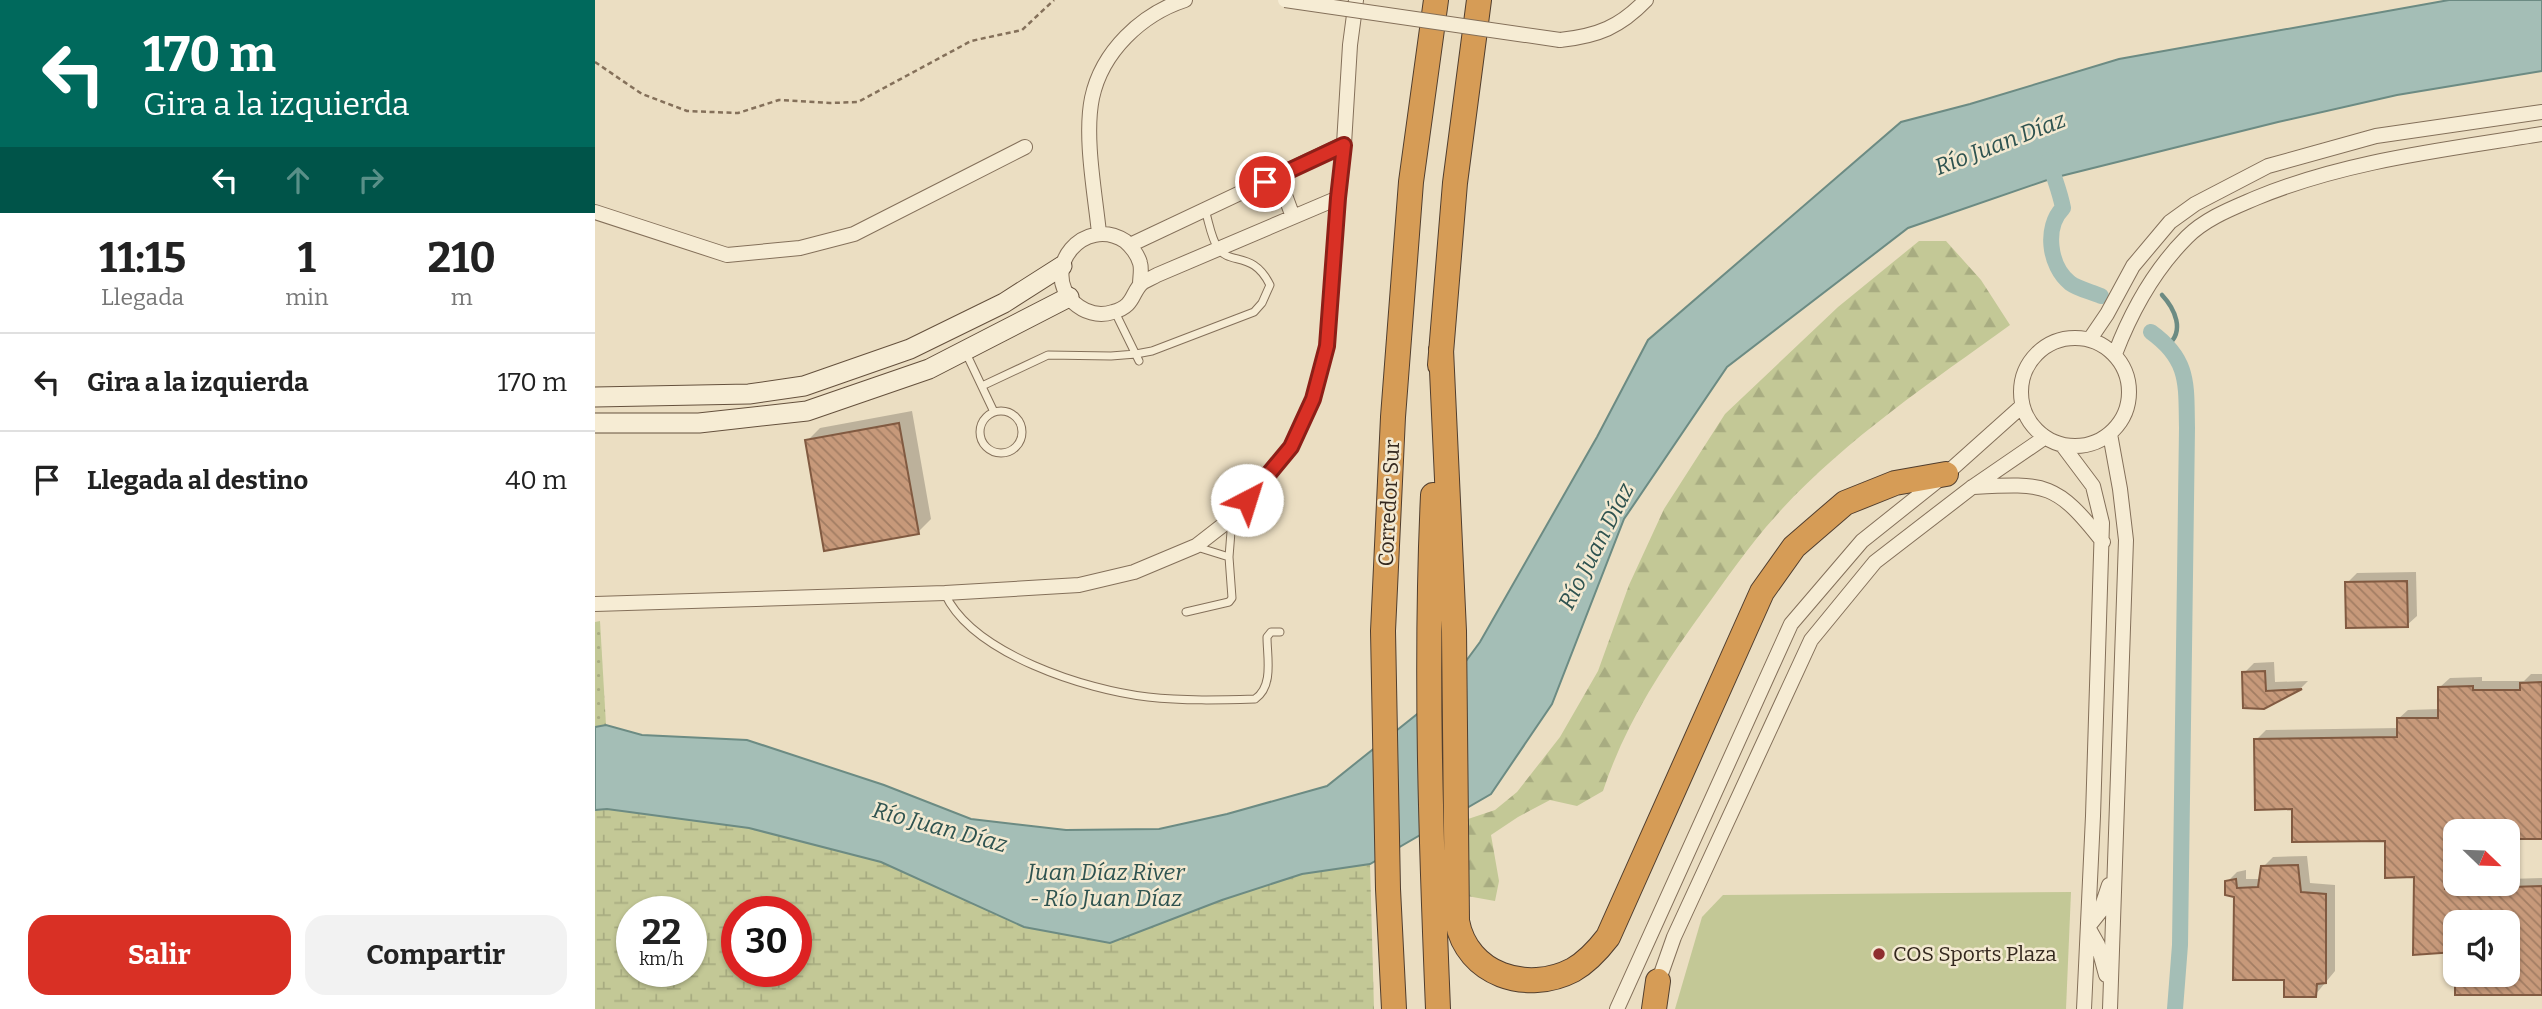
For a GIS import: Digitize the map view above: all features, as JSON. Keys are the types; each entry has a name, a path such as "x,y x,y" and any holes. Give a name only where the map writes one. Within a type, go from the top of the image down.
{"highway":[{"name":"Corredor Sur","path":"1394,1009 1388,889 1383,631 1393,417 1411,182 1436,0"},
{"name":"Corredor Sur","path":"1438,1009 1433,884 1442,631 1432,516 1441,349 1455,183 1479,0"},
{"path":"1442,631 1459,930 1469,951 1482,965 1511,978 1534,981 1559,976 1583,964 1600,948 1613,927 1762,592 1794,547 1845,503 1895,483 1946,474"},
{"path":"1651,1009 1658,981"}],"street":[{"path":"1099,233 1090,145 1092,98 1102,70 1120,42 1143,22 1164,7 1185,0"},
{"path":"1285,0 1560,40 1601,33 1629,18 1646,0"},
{"path":"595,604 945,593 1079,585 1133,572 1196,547 1232,518 1291,447 1313,399 1327,346 1350,45 1356,0"},
{"path":"2089,339 2107,314 2133,266 2170,222 2195,204 2267,166 2375,136 2542,112"},
{"path":"2115,354 2126,325 2153,280 2188,236 2223,212 2298,180 2371,161 2542,134"},
{"path":"1130,245 1344,145"},
{"path":"595,212 727,255 800,247 854,234 1025,147"},
{"path":"1278,176 1293,217"},
{"path":"1140,284 1338,198"},
{"path":"1099,233 1116,236 1130,245 1140,263 1140,284 1135,296 1126,306 1115,312 1089,312 1069,297 1062,282 1062,266 1069,250 1082,239 1099,233"},
{"path":"595,397 749,394 804,386 910,349 1004,303 1062,266"},
{"path":"595,423 699,423 807,411 929,369 1069,297"},
{"path":"2067,338 2089,339 2115,354 2125,369 2130,386 2129,404 2122,420 2110,434 2096,443 2080,447 2063,446 2044,438 2030,424 2022,407 2021,384 2029,362 2045,346 2067,338"},
{"path":"1617,1009 1791,624 1862,541 1946,474 2022,407"},
{"path":"2110,434 2126,540 2110,1007"},
{"path":"1658,981 1674,937 1811,640 1875,562 1971,488 2044,438"},
{"path":"2063,446 2093,486 2099,504 2103,542 2084,1009"},
{"path":"1971,488 2026,484 2052,491 2078,510 2103,542"},
{"path":"2088,928 2100,912 2106,897 2115,858"},
{"path":"2088,928 2104,965 2110,1007"}],"lane":[{"path":"982,386 1048,355 1138,358 1254,312 1262,303 1270,285 1263,271 1251,262 1231,257 1218,249 1205,210"},
{"path":"1115,312 1138,358"},
{"path":"965,351 994,412"},
{"path":"994,412 1010,413 1020,425 1019,441 1007,452 991,451 981,439 982,423 994,412"},
{"path":"1186,612 1229,602 1232,598 1229,557 1232,518"},
{"path":"1196,547 1229,557"},
{"path":"945,593 960,617 974,630 1027,664 1089,683 1149,697 1255,699 1267,685 1267,636 1271,632 1280,632"}],"path":[{"path":"595,62 642,94 687,111 738,113 779,100 858,102 971,41 1022,30 1054,0"}],"green space":[{"path":"1919,241 1946,241 1981,280 2010,325 1882,419 1792,498 1747,551 1666,664 1620,747 1603,791 1577,806 1550,800 1491,835 1499,881 1495,901 1467,896 1465,820 1495,810 1517,792 1560,737 1598,671 1629,585 1664,509 1725,414 1838,307"},
{"path":"600,621 606,725 595,727 595,622"},
{"path":"607,809 749,828 881,862 1024,927 1222,900 1302,874 1370,864 1374,1009 595,1009 595,810"},
{"name":"COS Sports Plaza","path":"2071,892 2066,1009 1675,1009 1702,917 1723,895"}],"water":[{"name":"Juan Díaz River - Río Juan Díaz","path":"2449,0 2542,0 2542,71 2397,95 2278,122 2053,178 1908,228 1727,367 1624,519 1552,704 1491,794 1370,864 1302,874 1222,900 1110,943 1024,927 881,862 749,828 607,809 595,810 595,727 606,725 642,735 747,740 884,785 971,819 1066,830 1159,829 1227,814 1327,786 1441,695 1480,642 1597,437 1648,340 1901,122 2119,59"}],"building":[{"path":"899,423 919,534 824,551 805,440"},
{"path":"2407,581 2408,627 2346,628 2345,582"},
{"path":"2265,671 2266,691 2302,689 2264,709 2243,708 2242,672"},
{"path":"2542,682 2542,839 2520,839 2520,819 2443,819 2443,896 2520,896 2520,887 2542,886 2542,995 2455,995 2455,987 2520,987 2520,910 2443,910 2443,953 2413,955 2414,877 2385,878 2385,841 2292,842 2292,809 2255,810 2254,739 2397,737 2397,718 2438,718 2438,687 2473,686 2473,690 2520,690 2520,683"},
{"path":"2298,865 2301,892 2326,894 2326,983 2317,984 2316,997 2284,997 2284,980 2233,980 2234,897 2225,895 2225,881 2236,879 2237,888 2258,887 2261,866"}],"waterway":[{"path":"2049,160 2063,208 2053,225 2051,236 2057,267 2070,283 2101,296"},
{"path":"2162,295 2174,313 2177,327 2168,345"},
{"path":"2151,332 2164,342 2179,363 2186,399 2180,945 2175,1009"}],"place":[{"name":"COS Sports Plaza","path":"1879,954"}],"route":[{"path":"1247,500 1291,447 1313,399 1327,346 1344,145 1265,182"}],"water label":[{"name":"Río Juan Díaz","path":"2000,143"},
{"name":"Río Juan Díaz","path":"1596,546"},
{"name":"Río Juan Díaz","path":"940,827"}]}
